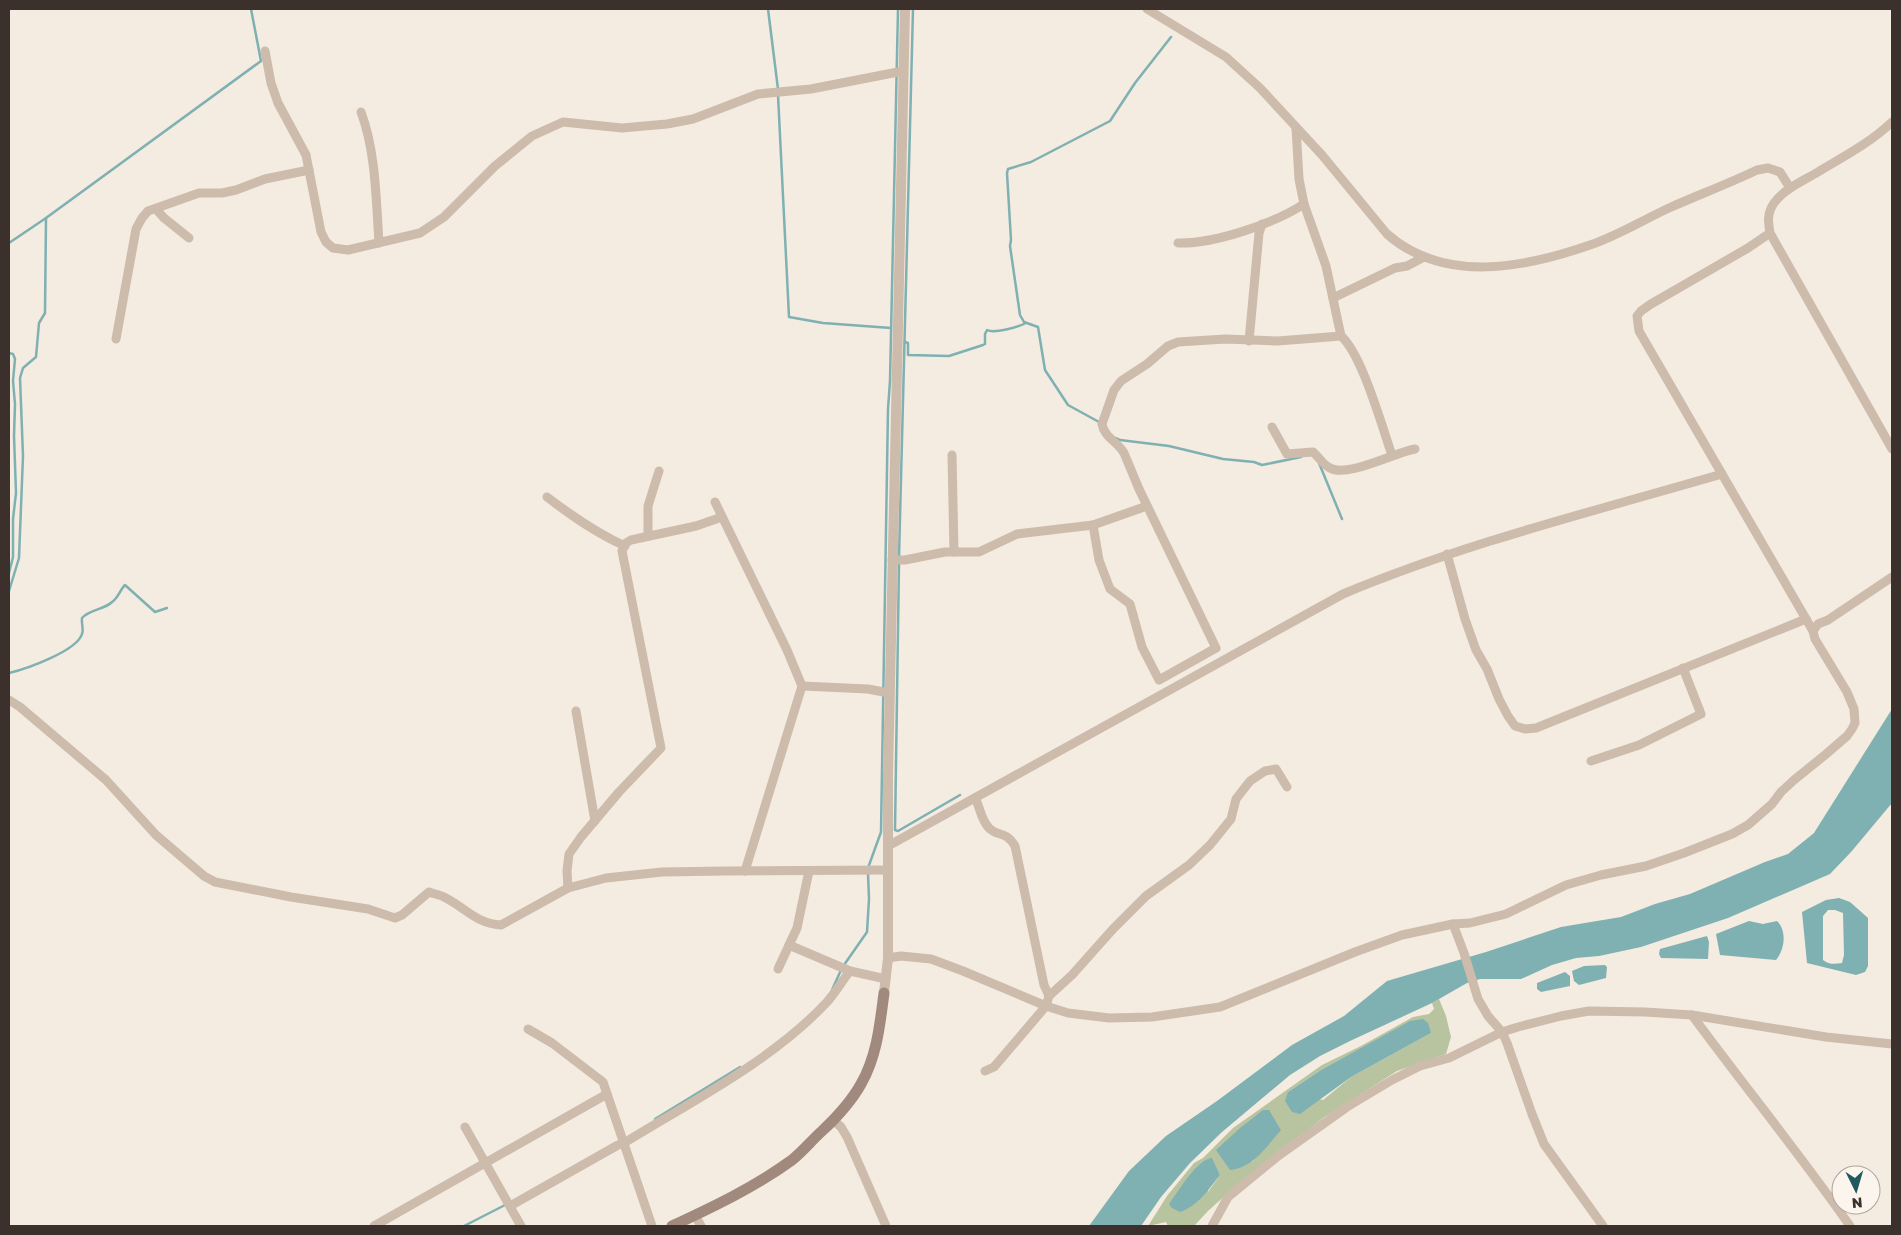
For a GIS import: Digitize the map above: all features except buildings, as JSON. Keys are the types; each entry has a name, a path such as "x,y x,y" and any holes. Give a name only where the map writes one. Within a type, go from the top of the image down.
{"main road":[{"path":"672,1226 722,1202 793,1159 833,1120 852,1099 868,1069 879,1037 884,993"}],"street":[{"path":"884,993 888,958 889,693 905,9"},
{"path":"1147,9 1226,57 1290,119 1387,234 1398,244 1440,263 1471,268 1506,265 1547,258 1591,245 1670,208 1762,169 1768,168 1780,172 1790,188"},
{"path":"265,51 271,83 278,103 306,155 322,232 326,242 333,248 348,250 420,233 444,217 495,166 532,136 563,122 622,128 667,124 693,119 758,94 811,89 903,71"},
{"path":"361,112 365,122 371,157 379,242"},
{"path":"1891,124 1858,149 1790,188 1774,202 1768,220 1770,233 1892,449"},
{"path":"1296,128 1304,204 1326,266 1342,336 1352,348 1361,369 1392,455"},
{"path":"116,339 136,230 142,218 148,212 199,193 222,193 265,179 309,170"},
{"path":"1178,243 1196,244 1221,238 1290,213 1304,204"},
{"path":"156,209 189,238"},
{"path":"1249,340 1262,224"},
{"path":"888,958 901,956 931,960 1068,1013 1109,1018 1152,1017 1220,1007 1355,952 1402,936 1506,914 1566,885 1601,875 1646,866 1684,853 1732,834 1760,816 1794,780 1847,736 1855,723 1854,709 1815,639 1813,631 1639,331 1637,316 1640,310 1748,248 1770,233"},
{"path":"1333,298 1395,268 1407,266 1424,257"},
{"path":"1093,524 1099,560 1110,589 1130,604 1142,647 1159,680 1216,648 1121,447 1103,429 1102,424 1114,390 1130,374 1147,364 1168,346 1178,342 1225,339 1278,341 1342,336"},
{"path":"1272,427 1287,454 1297,455 1313,452 1329,468 1336,471 1348,471 1415,449"},
{"path":"952,455 954,552"},
{"path":"648,536 648,506 658,471"},
{"path":"888,846 1343,594 1392,573 1448,554 1722,474"},
{"path":"546,497 582,524 602,536 625,546"},
{"path":"715,502 787,650 802,686 745,871"},
{"path":"892,560 905,560 945,552 979,552 1018,534 1067,529 1093,524 1148,506"},
{"path":"568,888 569,854 619,792 662,748 622,551 631,540 703,524 722,517"},
{"path":"1448,554 1476,650 1487,669 1508,716 1515,726 1525,728 1536,728 1806,619"},
{"path":"1813,631 1818,624 1828,620 1892,577"},
{"path":"1591,761 1639,745 1701,714 1683,668"},
{"path":"802,686 868,689 889,693"},
{"path":"9,700 20,707 106,780 156,835 184,860 215,882 291,897 368,909 395,918 402,915 429,892 445,897 478,920 501,926 568,888 606,878 662,872 888,870"},
{"path":"576,711 595,820"},
{"path":"985,1071 994,1067 1046,1006 1049,996 1072,975 1113,929 1146,896 1189,865 1210,845 1231,819 1236,799 1250,781 1265,771 1276,769 1287,786"},
{"path":"975,798 981,808 982,817 990,829 1010,838 1015,846 1044,985 1049,996"},
{"path":"778,969 797,928 809,871"},
{"path":"1453,924 1464,953 1472,984 1488,1016 1502,1032 1544,1144 1603,1226"},
{"path":"789,946 850,971 886,979"},
{"path":"510,1206 624,1143 767,1054 828,1001 850,971"},
{"path":"1212,1226 1228,1197 1278,1156 1348,1107 1392,1080 1420,1066 1449,1058 1502,1032 1561,1016 1590,1011 1692,1015 1826,1037 1892,1044"},
{"path":"1692,1015 1850,1226"},
{"path":"528,1029 552,1043 603,1082 652,1226"},
{"path":"374,1226 608,1094"},
{"path":"833,1120 841,1127 847,1137 886,1226"},
{"path":"465,1127 521,1226"},
{"path":"695,1215 701,1226"}],"green space":[{"path":"1439,999 1446,1016 1451,1037 1446,1054 1397,1071 1323,1118 1238,1184 1194,1226 1168,1226 1166,1222 1148,1226 1167,1196 1194,1163 1203,1158 1233,1128 1322,1065 1413,1017 1429,1014 1434,1009 1432,1003","holes":["1410,1022 1431,1033 1351,1077 1323,1100 1288,1092 1321,1070","1263,1110 1265,1147 1252,1162","1212,1159 1220,1175 1208,1192"]}],"water":[{"path":"1892,709 1892,803 1830,874 1728,918 1641,947 1599,956 1576,958 1552,965 1521,979 1480,979 1467,983 1432,1003 1320,1056 1290,1075 1222,1132 1190,1163 1161,1197 1141,1226 1089,1226 1129,1171 1166,1136 1292,1045 1344,1016 1387,981 1486,952 1561,927 1621,917 1655,904 1690,894 1788,854 1814,833"},
{"path":"1839,898 1850,902 1868,918 1868,966 1865,972 1856,975 1807,963 1802,912 1826,900","holes":["1828,910 1843,913 1844,955 1842,963 1832,964 1823,960 1823,916"]},
{"path":"1749,921 1763,924 1777,921 1780,925 1784,940 1776,960 1720,955 1716,934"},
{"path":"1707,936 1709,942 1708,959 1661,958 1659,954 1660,949"},
{"path":"1605,965 1607,967 1606,978 1579,985 1574,981 1572,971 1584,966"},
{"path":"1565,972 1570,976 1570,986 1541,992 1537,989 1537,983"},
{"path":"1423,1019 1428,1023 1431,1033 1351,1077 1300,1114 1292,1112 1285,1101 1288,1092 1321,1070 1410,1021"},
{"path":"1263,1110 1269,1110 1281,1130 1253,1161 1230,1170 1216,1150"},
{"path":"1212,1158 1220,1175 1212,1186 1192,1206 1180,1212 1172,1208 1169,1204 1188,1177 1200,1164"}],"waterway":[{"path":"9,591 19,558 23,456 20,378 23,368 36,357 39,323 45,313 46,218 261,61 251,9"},
{"path":"768,9 778,89"},
{"path":"868,868 881,832 888,409 898,9"},
{"path":"899,557 913,9"},
{"path":"1099,422 1068,405 1045,370 1038,327 1024,322 1020,315 1010,246 1007,173 1008,169 1031,162 1110,121 1135,83 1171,37"},
{"path":"778,95 789,317 823,323 891,328"},
{"path":"9,243 46,218"},
{"path":"905,342 908,343 908,355 949,356 985,344 987,330 1000,331 1026,323"},
{"path":"9,353 13,354 15,359 13,381 16,493 13,519 13,557 9,573"},
{"path":"1116,438 1169,446 1223,459 1254,462 1262,465 1301,457"},
{"path":"1319,463 1342,519"},
{"path":"899,563 895,830 898,831 960,795"},
{"path":"9,673 27,668 71,647 82,634 82,618 109,605 125,585 155,612 167,608"},
{"path":"844,965 867,932 868,873"},
{"path":"832,990 841,970"},
{"path":"655,1119 740,1067"},
{"path":"464,1226 507,1204"}]}
